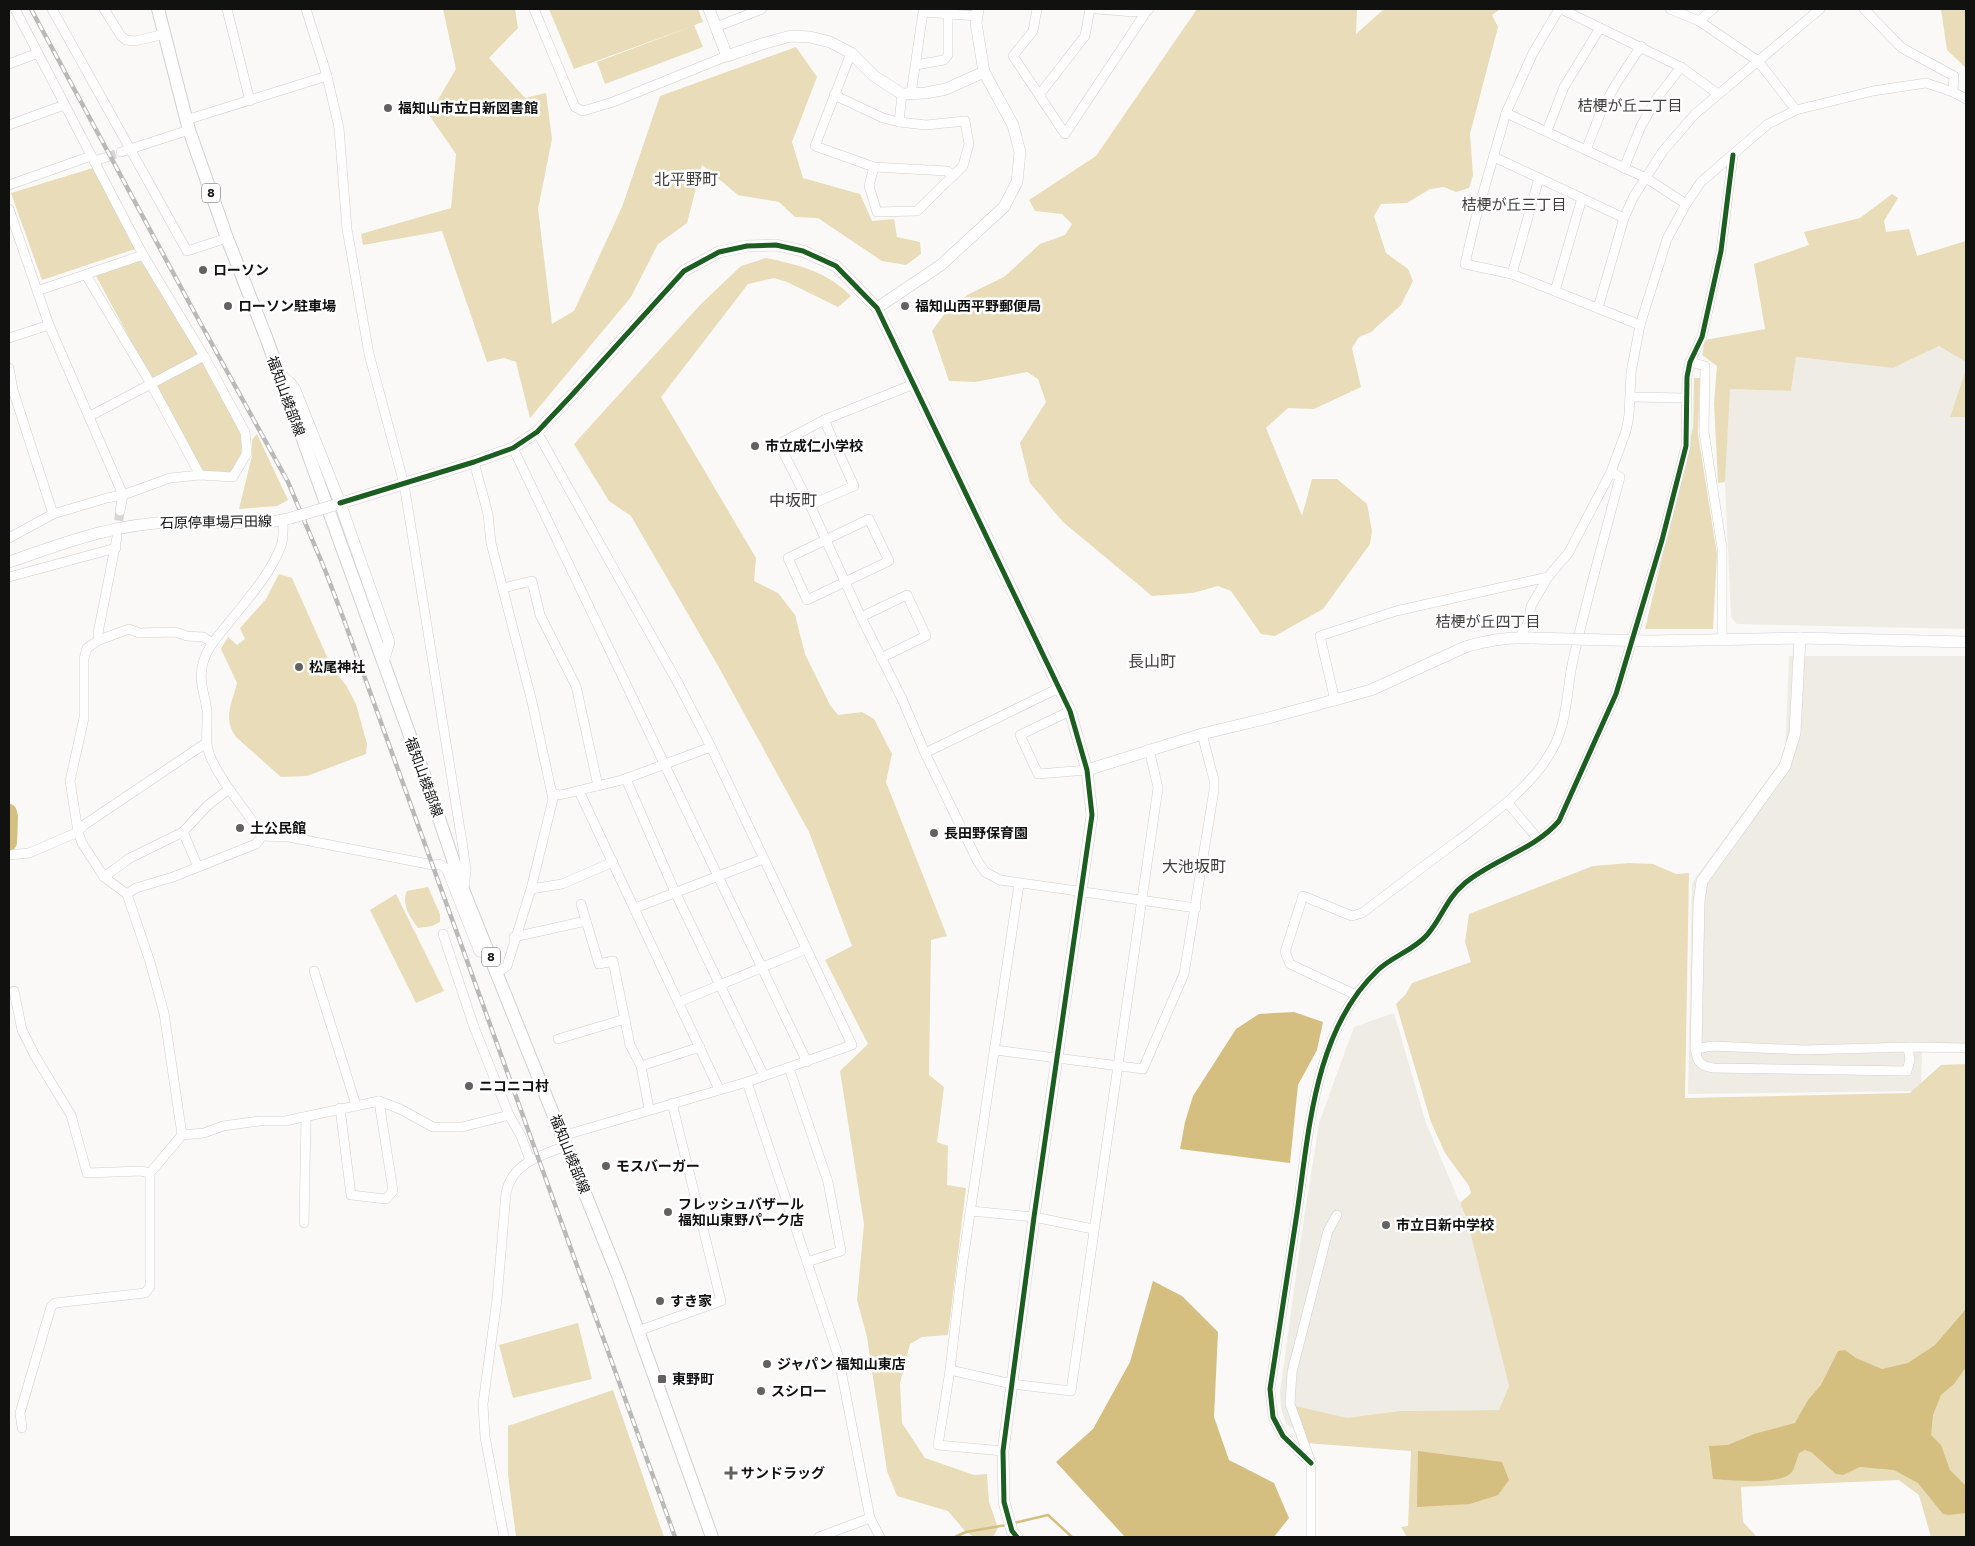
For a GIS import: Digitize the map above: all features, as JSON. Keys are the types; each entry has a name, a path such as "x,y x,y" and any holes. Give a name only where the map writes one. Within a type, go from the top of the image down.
{"main road":[{"name":"福知山綾部線","path":"158,9 187,125 227,238 266,337 464,892 638,1331 712,1537"}],"street":[{"path":"9,538 53,514 123,495 170,478 200,475 233,477 247,453 248,443 245,432 204,356 143,255 15,9"},
{"path":"52,9 125,150 187,251 227,238"},
{"path":"104,9 121,36 126,40 135,41 164,34"},
{"path":"227,9 250,101"},
{"path":"306,9 327,76 339,128 347,229 369,354 404,484 464,848 466,870 464,892"},
{"path":"534,9 575,107 583,111 613,102 728,56 791,36 810,37 830,42 851,54 874,76 906,94 946,89 984,72"},
{"path":"709,9 728,56"},
{"path":"716,27 762,9"},
{"path":"1037,9 1033,31 1013,56 1065,134 1149,9"},
{"path":"1039,95 1085,36 1090,9"},
{"path":"1097,9 1134,12 1149,9"},
{"path":"1640,324 1512,274 1465,264 1506,113 1533,53 1560,9 1641,46 1681,67 1718,94"},
{"path":"1670,9 1699,21 1758,61 1796,110"},
{"path":"1699,21 1713,9"},
{"path":"1598,308 1624,218 1634,196 1663,150 1682,128 1718,94 1820,9"},
{"path":"1864,9 1902,48 1954,76 1953,92"},
{"path":"877,308 941,265 1004,207 1017,182 1020,152 1013,126 984,72 980,53 977,12 948,14 923,12 916,65 899,122"},
{"path":"916,65 944,60 948,55 948,14"},
{"path":"1547,131 1564,87 1600,28"},
{"path":"1586,150 1602,109 1641,46"},
{"path":"9,64 38,53"},
{"path":"851,54 816,146 874,167 947,171 954,176"},
{"path":"1624,168 1649,112 1657,98 1681,67"},
{"path":"125,150 250,101 327,76"},
{"path":"1526,638 1531,606 1548,577 1569,552 1610,472 1626,431 1631,397 1630,373 1640,324 1667,239 1686,204 1702,182 1768,124 1796,110 1873,91 1926,83 1953,92 1966,99"},
{"path":"834,95 883,118 899,122 926,125 965,121 969,144 963,166 917,211 877,212 869,186 874,167"},
{"path":"9,125 64,105"},
{"path":"1506,113 1646,178 1686,204"},
{"path":"1311,1463 1283,1436 1273,1417 1270,1389 1316,1088 1335,1032 1356,995 1378,969 1428,934 1450,898 1465,882 1538,840 1559,821 1616,694 1662,540 1686,446 1686,398 1690,362 1702,337 1721,251 1733,155"},
{"path":"9,185 92,159 107,157"},
{"path":"1494,157 1624,218"},
{"path":"1512,274 1539,178"},
{"path":"1555,291 1582,198"},
{"path":"9,209 49,325 123,495 120,511"},
{"name":"石原停車場戸田線","path":"9,562 88,535 115,528 173,522 259,523 287,519 474,462 513,448 537,432 684,271 719,252 748,246 776,244 803,251 836,266 877,308 1070,711 1088,770 1092,815 1034,1218 1003,1452 1004,1502 1012,1530 1017,1537"},
{"path":"37,291 143,255"},
{"path":"86,274 151,384 200,475"},
{"path":"9,338 49,325"},
{"path":"90,416 204,356"},
{"path":"1690,362 1705,366 1704,432 1722,548 1722,641"},
{"path":"9,368 13,390 53,514"},
{"path":"278,373 290,382 295,390 389,642 383,662"},
{"path":"914,384 824,420 779,444 810,505 860,616 902,699 925,754 981,866 985,872 1000,880 1019,884 1081,890 1141,901 1196,908"},
{"path":"1631,397 1686,398"},
{"path":"810,505 854,486 824,420"},
{"path":"504,1537 485,1437 483,1404 497,1299 508,1182 530,1160 564,1141 649,1110 747,1082 852,1045 680,685 537,432"},
{"path":"513,448 807,1062"},
{"path":"474,462 488,514 491,543 532,702 553,799 531,889 514,938 507,966 497,973"},
{"path":"1356,995 1290,964 1285,952 1304,896 1352,916 1362,913 1507,802 1537,771 1549,755 1559,736 1565,713 1572,664 1620,477 1610,472"},
{"path":"262,836 253,820 229,789 210,756 206,743 207,710 201,689 201,676 203,662 213,642 263,579 281,546 287,519"},
{"path":"869,520 889,561 845,582 807,600 788,558 869,520"},
{"path":"98,640 117,537"},
{"path":"9,577 116,548"},
{"path":"1335,701 1320,636 1396,611 1548,577"},
{"path":"503,588 532,581 540,615 576,686 598,786"},
{"path":"860,616 907,595 926,636 881,658"},
{"path":"182,1135 164,1013 150,962 127,894 104,877 82,843 78,832 70,781 84,718 84,659 88,648 98,640 129,629 138,633 175,632 187,636 203,637 213,642"},
{"path":"1070,711 1020,735 1038,774 1088,770 1202,734 1335,701 1371,690 1465,647 1494,638 1722,641 1800,638 1966,642"},
{"path":"1800,638 1796,734 1785,766 1702,881 1699,902 1696,1058 1702,1066 1713,1068 1907,1071 1910,1060 1908,1047"},
{"path":"925,754 1059,688"},
{"path":"995,1050 1144,1069 1184,974 1196,908 1214,790 1214,780 1202,734"},
{"path":"9,855 29,853 78,832 84,825 206,743"},
{"path":"552,793 560,795 626,779 711,747"},
{"path":"950,1370 1012,1384 1071,1391 1158,788 1149,750"},
{"path":"626,779 675,892 764,1076"},
{"path":"104,877 130,858 183,832 207,806 229,789"},
{"path":"579,791 719,1089"},
{"path":"1507,802 1538,840"},
{"path":"183,832 198,867"},
{"path":"127,894 136,888 173,877 256,844 262,836"},
{"path":"262,836 289,837 433,865 439,864 446,868 480,952 490,954"},
{"path":"635,908 763,859"},
{"path":"531,889 562,884 613,862"},
{"path":"1003,1452 938,1445 950,1370 962,1267 1019,884"},
{"path":"581,904 599,964 613,961 630,1045 641,1066 649,1110"},
{"path":"514,938 586,921"},
{"path":"443,934 474,1026 509,1114 521,1136 530,1160"},
{"path":"678,1002 806,949"},
{"path":"314,971 356,1105"},
{"path":"14,991 22,1030 35,1056 71,1115 87,1173 141,1171 150,1173"},
{"path":"558,1039 624,1019"},
{"path":"1696,1049 1712,1046 1804,1050 1908,1047 1966,1048"},
{"path":"641,1066 700,1048"},
{"path":"789,1068 828,1182 841,1251 807,1262"},
{"path":"747,1082 838,1355 870,1518 876,1535"},
{"path":"22,1428 20,1413 51,1307 55,1303 145,1293 150,1287 150,1173 182,1135 204,1132 223,1126 260,1121 284,1122 340,1108 379,1101 400,1109 433,1127 462,1127 509,1114"},
{"path":"340,1108 351,1195 386,1199 393,1191 379,1101"},
{"path":"638,1331 721,1301 672,1103"},
{"path":"304,1223 306,1117"},
{"path":"971,1211 1034,1218 1093,1229"},
{"path":"1311,1537 1311,1463 1290,1404 1292,1372 1328,1231 1337,1214"},
{"path":"819,1537 870,1518"}],"shaded area":[{"path":"443,9 515,9 518,28 489,58 525,98 546,93 552,139 538,209 552,324 574,311 622,207 660,96 796,47 817,77 792,142 803,178 860,194 872,221 894,219 897,237 920,242 921,254 906,265 882,261 818,218 795,217 779,202 738,195 702,165 687,223 658,244 631,297 530,418 516,362 504,358 487,362 442,231 363,245 361,234 451,208 456,154 429,115 456,69"},
{"path":"549,9 698,9 703,22 694,25 703,47 605,84 597,62 693,26 574,69"},
{"path":"1197,9 1357,9 1356,34 1384,9 1500,9 1492,15 1498,27 1470,134 1473,175 1469,188 1456,192 1444,187 1430,189 1407,203 1381,204 1374,216 1386,253 1408,269 1413,281 1401,305 1371,332 1359,337 1352,348 1361,387 1314,409 1288,408 1266,428 1302,516 1312,479 1337,479 1367,504 1372,531 1370,544 1323,609 1275,636 1261,634 1231,591 1218,586 1193,593 1152,596 1063,522 1030,483 1020,443 1046,402 1038,379 1027,372 975,382 949,381 932,331 948,309 969,294 1004,277 1040,244 1065,235 1072,224 1062,214 1035,211 1029,200 1096,156"},
{"path":"1941,9 1966,9 1966,68 1947,50"},
{"path":"93,168 135,249 42,280 11,193"},
{"path":"1892,194 1898,198 1884,221 1886,232 1909,229 1917,256 1966,241 1966,362 1939,346 1893,368 1796,357 1791,391 1730,389 1725,482 1718,483 1714,403 1717,366 1702,355 1705,340 1765,329 1754,264 1809,245 1804,232 1860,218"},
{"path":"145,256 242,436 241,454 231,472 201,471 95,274"},
{"path":"766,258 812,270 832,280 851,296 838,307 787,282 774,278 748,284 661,397 756,558 754,581 778,593 795,615 805,654 830,705 838,715 862,712 874,719 892,754 886,782 947,936 931,940 929,1075 944,1087 937,1142 948,1146 947,1185 966,1188 948,1335 922,1337 910,1344 900,1383 902,1423 925,1458 974,1475 987,1474 989,1502 998,1528 993,1537 974,1537 965,1531 948,1511 897,1496 887,1471 867,1337 857,1300 864,1224 840,1071 868,1044 825,960 852,946 809,832 717,664 631,516 609,501 574,444 701,304 741,266"},
{"path":"1939,346 1966,362 1966,369 1950,417 1966,417 1966,629 1737,624 1731,617 1725,482 1729,389 1791,391 1796,357 1893,368"},
{"path":"1966,369 1966,417 1950,417"},
{"path":"1694,378 1700,378 1698,434 1717,554 1713,629 1645,629 1693,428"},
{"path":"257,434 288,500 277,506 239,509 252,456 252,440"},
{"name":"松尾神社","path":"279,574 292,578 332,668 346,685 356,704 367,744 366,754 307,776 281,777 237,738 232,731 229,718 229,711 237,683 221,649 228,637 237,645 245,639 240,628 266,599"},
{"path":"1789,656 1966,656 1966,1050 1922,1052 1921,1091 1688,1094 1692,883 1785,755"},
{"path":"1629,863 1653,864 1676,874 1689,873 1685,1098 1910,1093 1941,1065 1966,1064 1966,1537 1931,1537 1919,1495 1899,1480 1741,1487 1743,1522 1757,1537 1407,1537 1401,1527 1408,1526 1411,1451 1306,1443 1295,1406 1347,1418 1400,1411 1499,1410 1509,1386 1467,1220 1460,1203 1471,1193 1469,1186 1445,1153 1431,1122 1396,1004 1406,994 1412,983 1471,962 1465,942 1469,914 1593,866"},
{"path":"428,887 440,914 440,922 432,926 418,928 407,910 405,896 407,891"},
{"path":"396,894 444,991 416,1003 370,910"},
{"path":"1294,1012 1323,1022 1317,1050 1298,1085 1290,1163 1180,1149 1185,1122 1193,1096 1236,1029 1259,1014"},
{"name":"市立日新中学校","path":"1394,1013 1426,1123 1467,1220 1509,1386 1499,1410 1400,1411 1316,1442 1286,1424 1281,1408 1280,1393 1319,1123 1354,1027"},
{"path":"1153,1281 1182,1296 1218,1332 1214,1417 1229,1460 1274,1483 1289,1518 1274,1537 1125,1537 1056,1462 1093,1429 1130,1362"},
{"path":"1966,1309 1966,1367 1954,1384 1941,1395 1933,1415 1931,1435 1941,1445 1950,1470 1966,1486 1966,1513 1943,1514 1918,1483 1894,1470 1860,1467 1843,1475 1836,1474 1811,1452 1805,1450 1799,1453 1792,1472 1777,1479 1742,1481 1713,1479 1709,1446 1728,1445 1754,1434 1795,1423 1808,1400 1821,1385 1838,1351 1845,1350 1856,1358 1882,1369 1908,1363 1935,1345"},
{"path":"578,1323 592,1379 513,1398 499,1345"},
{"path":"613,1390 664,1537 516,1537 508,1475 508,1426"},
{"path":"1418,1451 1502,1462 1509,1480 1498,1495 1470,1504 1417,1507"}],"waterway":[{"path":"9,812 9,843"},
{"path":"1014,1523 1048,1515 1072,1537"},
{"path":"955,1537 966,1532 1006,1525"}],"tunnel":[{"path":"107,157 121,152"},
{"path":"117,534 120,511"}],"railway":[{"path":"31,9 288,482 344,620 675,1537"}],"cycle path":[{"path":"1311,1463 1283,1436 1273,1417 1270,1389 1311,1116 1327,1052 1340,1022 1357,994 1378,970 1416,945 1427,935 1449,902 1465,883 1488,867 1538,840 1559,821 1616,694 1662,540 1686,446 1687,377 1690,362 1702,337 1721,251 1733,155"},
{"path":"340,503 474,462 513,448 537,432 684,271 719,252 747,246 776,245 803,251 836,266 877,308 1070,711 1087,770 1092,815 1034,1217 1003,1451 1004,1502 1012,1531 1017,1537"}],"place":[{"name":"福知山市立日新図書館","path":"388,108"},
{"name":"ローソン","path":"203,270"},
{"name":"ローソン駐車場","path":"228,306"},
{"name":"福知山西平野郵便局","path":"905,306"},
{"name":"市立成仁小学校","path":"755,446"},
{"name":"松尾神社","path":"299,667"},
{"name":"土公民館","path":"240,828"},
{"name":"長田野保育園","path":"934,833"},
{"name":"ニコニコ村","path":"469,1086"},
{"name":"モスバーガー","path":"606,1166"},
{"name":"フレッシュバザール 福知山東野パーク店","path":"668,1212"},
{"name":"市立日新中学校","path":"1386,1225"},
{"name":"すき家","path":"660,1301"},
{"name":"ジャパン 福知山東店","path":"767,1364"},
{"name":"東野町","path":"662,1379"},
{"name":"スシロー","path":"761,1391"},
{"name":"サンドラッグ","path":"731,1473"}],"district":[{"name":"桔梗が丘二丁目","path":"1630,106"},
{"name":"北平野町","path":"686,179"},
{"name":"桔梗が丘三丁目","path":"1514,205"},
{"name":"中坂町","path":"793,500"},
{"name":"桔梗が丘四丁目","path":"1488,622"},
{"name":"長山町","path":"1152,661"},
{"name":"大池坂町","path":"1194,866"}]}
